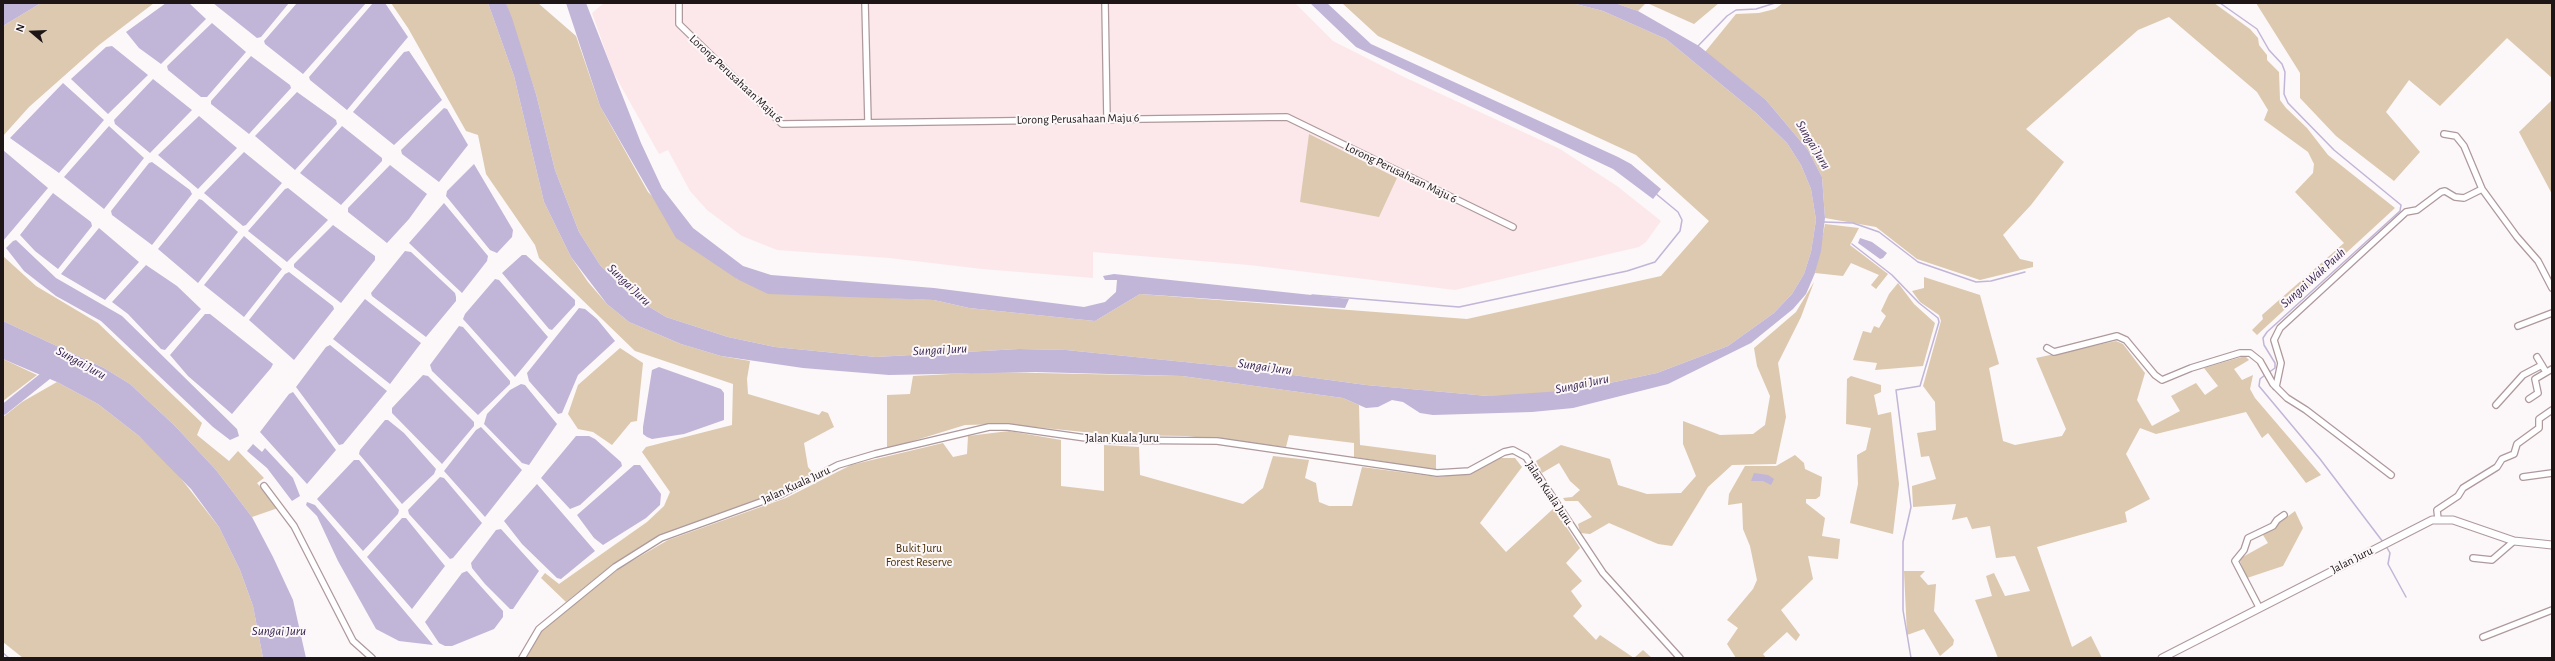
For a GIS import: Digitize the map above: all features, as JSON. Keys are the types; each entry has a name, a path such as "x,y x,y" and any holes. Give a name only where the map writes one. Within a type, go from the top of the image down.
{"street":[{"name":"Lorong Perusahaan Maju 6","path":"679,3 679,24 782,124 1287,117 1513,227"},
{"path":"865,3 868,122"},
{"path":"1105,3 1107,119"},
{"path":"2444,134 2456,136 2464,146 2482,189 2538,261 2552,288"},
{"path":"2276,387 2281,363 2274,340 2278,332 2406,212 2418,210 2441,192 2445,191 2455,197 2464,198 2482,189"},
{"path":"2518,326 2552,313"},
{"path":"2047,348 2054,352 2117,336 2126,340 2155,376 2162,380 2191,368 2240,352 2250,353 2260,361 2267,375 2287,398 2306,410 2391,475"},
{"path":"2537,357 2546,372"},
{"path":"2496,405 2523,375 2542,365"},
{"path":"2528,399 2538,393 2535,379 2552,369"},
{"path":"2267,375 2279,376"},
{"path":"2438,519 2437,510 2458,496 2463,488 2497,467 2502,459 2514,454 2517,444 2539,428 2539,419 2552,410"},
{"name":"Jalan Kuala Juru","path":"522,658 539,629 615,567 661,538 780,495 838,465 882,452 989,427 1008,428 1100,440 1217,441 1437,473 1469,471 1504,452 1513,450 1526,457 1604,573 1680,658"},
{"path":"2523,477 2552,473"},
{"path":"264,486 294,526 353,641 372,658"},
{"path":"2259,607 2236,561 2244,550 2248,538 2273,526 2277,520 2284,515"},
{"name":"Jalan Juru","path":"2162,658 2425,522 2438,519 2453,520 2514,540 2552,545"},
{"path":"2473,558 2492,560 2514,540"},
{"path":"2483,637 2552,610"}],"shaded area":[{"path":"604,3 1295,3 1333,41 1404,77 1560,149 1617,186 1661,221 1646,242 1639,247 1455,290 1249,265 1093,252 1093,278 982,269 889,258 777,250 742,236 707,210 690,191 668,150 659,154 613,72 592,13"}],"green space":[{"path":"41,3 154,3 99,45 29,107 3,136 3,26"},
{"path":"391,3 488,3 514,76 544,202 571,257 588,282 607,304 629,322 681,344 721,356 750,361 747,379 748,394 819,415 822,411 828,413 834,427 804,443 808,467 814,474 778,492 659,536 612,565 566,602 541,578 545,573 559,584 647,522 664,506 670,492 642,452 646,447 732,425 733,384 635,351 539,258 535,245 486,174 478,135 466,131 408,28"},
{"path":"506,3 538,3 576,36 600,106 648,192 737,279 889,298 934,300 969,308 1095,321 1140,294 1467,319 1661,276 1709,221 1636,155 1378,36 1342,3 1572,3 1603,11 1666,39 1756,113 1787,143 1801,165 1811,189 1816,220 1811,252 1804,274 1792,294 1774,313 1728,346 1657,373 1577,390 1527,395 1488,396 1366,385 1234,367 1066,350 1019,349 876,357 775,347 728,337 666,317 630,295 600,265 579,232 555,170 536,94"},
{"path":"1615,3 1646,3 1638,11"},
{"path":"1647,3 1719,3 1694,24"},
{"path":"1783,3 2214,3 2250,29 2258,38 2259,45 2267,55 2267,60 2279,72 2280,100 2286,108 2307,128 2328,155 2395,208 2257,335 2252,330 2263,319 2262,315 2344,243 2295,192 2313,173 2314,164 2308,152 2264,120 2268,110 2257,92 2169,17 2138,30 2026,129 2064,162 2031,205 2003,235 2020,259 2033,262 2033,267 1980,280 1917,259 1876,227 1825,218 1822,177 1808,150 1766,100 1705,52 1736,14 1759,13 1775,9"},
{"path":"2256,3 2552,3 2552,78 2507,38 2440,106 2409,80 2386,112 2420,152 2394,181 2336,136 2300,98 2300,73"},
{"path":"2552,100 2552,194 2519,132"},
{"path":"1309,134 1397,178 1379,217 1300,202"},
{"path":"1825,224 1859,228 1850,245 1888,274 1876,289 1871,285 1879,275 1851,263 1843,276 1815,273"},
{"path":"3,256 36,286 98,323 202,423 197,435 229,461 238,451 264,478 257,483 278,508 252,517 216,470 175,426 130,384 104,368 3,321"},
{"path":"1924,277 1980,295 1999,364 1989,368 2003,441 2015,445 2062,436 2066,429 2036,358 2116,341 2123,344 2145,373 2137,400 2152,426 2180,411 2171,396 2196,383 2205,395 2218,386 2204,368 2245,356 2249,360 2234,369 2242,380 2253,375 2250,389 2255,398 2321,475 2306,483 2268,433 2262,438 2246,412 2156,434 2140,428 2126,454 2150,499 2125,512 2127,522 2037,547 2072,647 2091,636 2102,658 1998,658 1975,600 1992,596 1986,576 1994,573 2005,596 2030,591 2015,556 1996,558 1990,526 1972,529 1967,517 1952,520 1956,504 1913,507 1912,486 1936,479 1929,456 1921,457 1917,433 1936,430 1935,402 1923,386 1941,321 1939,315 1920,302 1912,291 1924,288"},
{"path":"1814,282 1801,317 1778,363 1786,417 1776,464 1732,465 1708,487 1672,546 1658,544 1609,523 1590,534 1580,533 1578,524 1592,517 1578,501 1565,501 1563,498 1572,497 1580,490 1570,481 1559,463 1542,473 1536,461 1561,445 1610,459 1618,485 1647,494 1681,493 1696,476 1683,444 1683,421 1720,435 1753,434 1765,425 1770,396 1757,366 1754,348 1796,312"},
{"path":"1898,283 1914,304 1935,323 1923,366 1875,370 1877,363 1853,360 1863,331 1871,333 1874,326 1879,328 1886,316 1881,311 1889,294"},
{"path":"620,348 643,363 637,421 631,422 612,445 593,432 578,429 568,414 578,385"},
{"path":"3,359 37,375 3,401"},
{"path":"990,372 1182,376 1343,398 1359,405 1360,445 1436,455 1436,470 1354,457 1354,443 1289,435 1286,447 1186,436 1114,435 1004,424 965,425 887,449 887,395 910,394 913,376"},
{"path":"1851,376 1881,385 1881,392 1874,395 1878,415 1891,412 1899,484 1893,534 1850,523 1858,484 1857,455 1866,450 1871,428 1846,424 1847,379"},
{"path":"57,382 98,404 139,436 172,467 219,527 240,570 253,606 263,658 23,658 3,642 3,417 22,402"},
{"name":"Bukit Juru Forest Reserve","path":"1009,431 1061,440 1061,486 1104,491 1104,445 1139,447 1140,475 1243,504 1263,488 1273,456 1309,460 1305,478 1316,483 1319,502 1329,506 1352,506 1362,467 1438,477 1471,473 1498,458 1515,458 1522,467 1480,523 1506,552 1554,508 1580,548 1566,563 1582,581 1571,591 1582,606 1573,616 1596,640 1600,635 1634,658 525,658 542,630 620,568 668,540 786,498 851,465 943,443 953,457 967,454 968,436"},
{"path":"1795,455 1804,463 1805,469 1822,477 1820,496 1816,499 1806,499 1806,503 1825,518 1822,536 1840,539 1838,559 1808,556 1813,579 1781,610 1800,635 1796,641 1787,632 1763,654 1766,658 1736,658 1727,644 1738,628 1727,620 1753,589 1757,580 1750,546 1743,529 1742,503 1728,505 1729,494 1745,466 1776,466"},
{"path":"2295,511 2303,528 2283,566 2247,578 2239,559 2268,543 2263,535"},
{"path":"1904,571 1925,571 1920,576 1928,585 1936,584 1934,611 1954,640 1953,645 1940,656 1924,629 1907,635"},
{"path":"1643,650 1652,658 1634,658"}],"water":[{"path":"3,3 41,3 3,26"},
{"path":"166,3 189,3 206,19 161,64 139,48 126,32"},
{"path":"213,3 289,3 261,37 257,38"},
{"path":"297,3 366,3 303,74 265,44 264,41"},
{"path":"373,3 385,3 408,37 347,110 310,80 309,77"},
{"name":"Sungai Juru","path":"488,3 506,3 536,94 555,170 579,232 600,265 630,295 666,317 728,337 775,347 876,357 1019,349 1066,350 1234,367 1366,385 1488,396 1577,390 1657,373 1728,346 1774,313 1792,294 1804,274 1811,252 1816,220 1811,189 1801,165 1787,143 1756,113 1666,39 1603,11 1572,3 1615,3 1638,11 1699,46 1766,100 1808,150 1822,177 1825,218 1821,251 1815,273 1806,294 1793,309 1751,343 1668,384 1573,408 1532,412 1433,415 1420,413 1403,402 1392,400 1378,407 1366,408 1343,398 1182,376 1035,372 889,375 803,368 721,356 681,344 629,322 607,304 571,257 544,202 514,76"},
{"path":"566,3 586,3 641,143 662,188 693,228 743,266 771,275 934,288 1084,307 1105,302 1116,292 1117,280 1105,280 1103,276 1114,274 1349,299 1345,308 1140,294 1095,321 969,308 934,300 768,294 737,279 676,238 600,106"},
{"path":"1310,3 1327,3 1371,44 1618,157 1631,164 1661,189 1653,199 1613,169 1356,47"},
{"path":"212,23 246,52 207,97 201,97 168,70 167,66"},
{"path":"112,46 148,75 108,114 71,79 106,47"},
{"path":"409,51 442,100 394,145 353,112 404,52"},
{"path":"251,56 290,85 291,88 249,134 211,104 211,101"},
{"path":"153,79 192,110 150,153 115,124 114,120"},
{"path":"63,83 104,120 59,173 10,138"},
{"path":"297,92 336,120 337,124 295,170 255,136"},
{"path":"444,108 447,109 468,145 439,182 402,154 401,150"},
{"path":"199,116 237,148 198,189 158,155"},
{"path":"109,126 144,158 104,209 64,177"},
{"path":"342,126 382,158 382,161 341,205 300,173"},
{"path":"3,150 48,188 3,241"},
{"path":"244,152 282,183 246,225 243,226 204,193"},
{"path":"152,162 190,190 192,194 152,245 112,215 111,211 149,163"},
{"path":"474,164 513,230 512,237 497,253 490,250 446,196 447,191"},
{"path":"390,165 427,194 409,219 387,243 348,212 348,208"},
{"path":"288,188 328,220 287,262 248,231 285,189"},
{"path":"53,193 91,222 92,226 58,269 35,251 20,235"},
{"path":"199,199 238,232 198,283 158,249"},
{"path":"444,203 488,256 487,261 462,293 409,243"},
{"path":"333,225 375,256 375,260 341,303 294,267 294,264"},
{"path":"99,228 139,262 105,300 61,274"},
{"path":"244,236 282,269 244,317 204,285"},
{"path":"1860,238 1872,242 1887,253 1880,259 1858,243"},
{"path":"16,240 56,278 122,316 237,429 239,436 230,440 213,427 101,321 56,296 24,271 6,248"},
{"path":"405,251 411,252 455,293 456,297 456,301 426,337 372,296 371,293"},
{"path":"522,255 526,255 575,300 575,305 552,330 549,329 502,273"},
{"path":"146,265 177,286 201,309 165,350 161,349 128,314 112,302"},
{"path":"289,272 333,306 334,309 294,360 249,320 285,274"},
{"path":"495,279 499,280 548,337 515,377 463,319 465,314"},
{"path":"365,299 421,343 390,384 333,339"},
{"path":"579,308 585,309 597,319 615,341 578,375 562,413 558,414 529,381 527,373"},
{"path":"205,314 210,314 273,364 232,414 188,376 170,355"},
{"name":"Sungai Juru","path":"3,321 104,368 130,384 175,426 216,470 252,517 273,557 293,600 306,658 263,658 253,606 240,570 219,527 191,489 139,436 98,404 57,382 3,359"},
{"path":"459,326 463,327 510,381 510,384 478,415 432,371 430,365"},
{"path":"330,345 387,391 343,444 339,445 296,387 326,347"},
{"path":"659,367 721,389 724,393 724,420 684,434 652,439 643,434 652,370"},
{"path":"423,375 428,376 474,422 474,426 442,464 392,413 392,408"},
{"path":"521,384 525,385 557,424 529,465 522,463 484,424 487,414 510,390"},
{"path":"293,392 336,450 307,484 260,432 289,394"},
{"path":"385,420 388,420 404,433 436,469 434,474 402,504 359,454 360,450"},
{"path":"481,427 522,470 485,517 444,471 476,430"},
{"path":"576,436 589,436 595,439 621,462 622,466 580,505 570,509 541,478"},
{"path":"253,444 262,452 265,448 293,478 300,496 292,501 267,468 247,451"},
{"path":"354,460 359,460 399,510 398,514 363,551 317,499"},
{"path":"634,465 640,465 661,494 660,505 646,518 603,545 594,538 577,515"},
{"path":"1754,473 1768,475 1774,479 1771,485 1763,481 1751,481"},
{"path":"440,477 444,478 482,523 453,558 450,559 409,514 408,510"},
{"path":"537,484 595,551 561,579 557,578 522,544 504,521"},
{"path":"307,502 315,505 433,645 399,641 376,629 338,561 317,516 306,505"},
{"path":"402,518 406,518 445,566 412,609 367,557"},
{"path":"501,529 539,571 513,609 510,609 485,584 472,568 471,563 496,530"},
{"path":"467,571 503,611 503,617 494,629 452,646 445,646 439,643 425,622 462,573"}],"waterway":[{"name":"Sungai Wak Pauh","path":"1698,46 1727,16 1736,10 1756,9 1775,3"},
{"name":"Sungai Wak Pauh","path":"2220,3 2257,29 2269,50 2282,64 2285,72 2284,94 2288,103 2334,150 2401,205 2400,211 2267,332 2263,338 2264,345 2275,363 2275,368 2268,373"},
{"path":"1312,295 1459,307 1627,271 1655,262 1680,231 1682,220 1678,212 1655,193"},
{"path":"1824,222 1853,223 1879,232 1918,262 1976,282 1991,281 2025,272"},
{"path":"1852,244 1892,275 1919,303 1938,318 1939,322 1920,386 1896,390 1911,507 1903,542 1903,610 1911,658"},
{"path":"3,410 53,370"},
{"name":"Sungai Wak Pauh","path":"2265,375 2260,379 2259,386 2320,459 2383,542"},
{"name":"Sungai Wak Pauh","path":"2386,546 2390,553 2388,564 2406,597"},
{"path":"3,653 9,658"}]}
